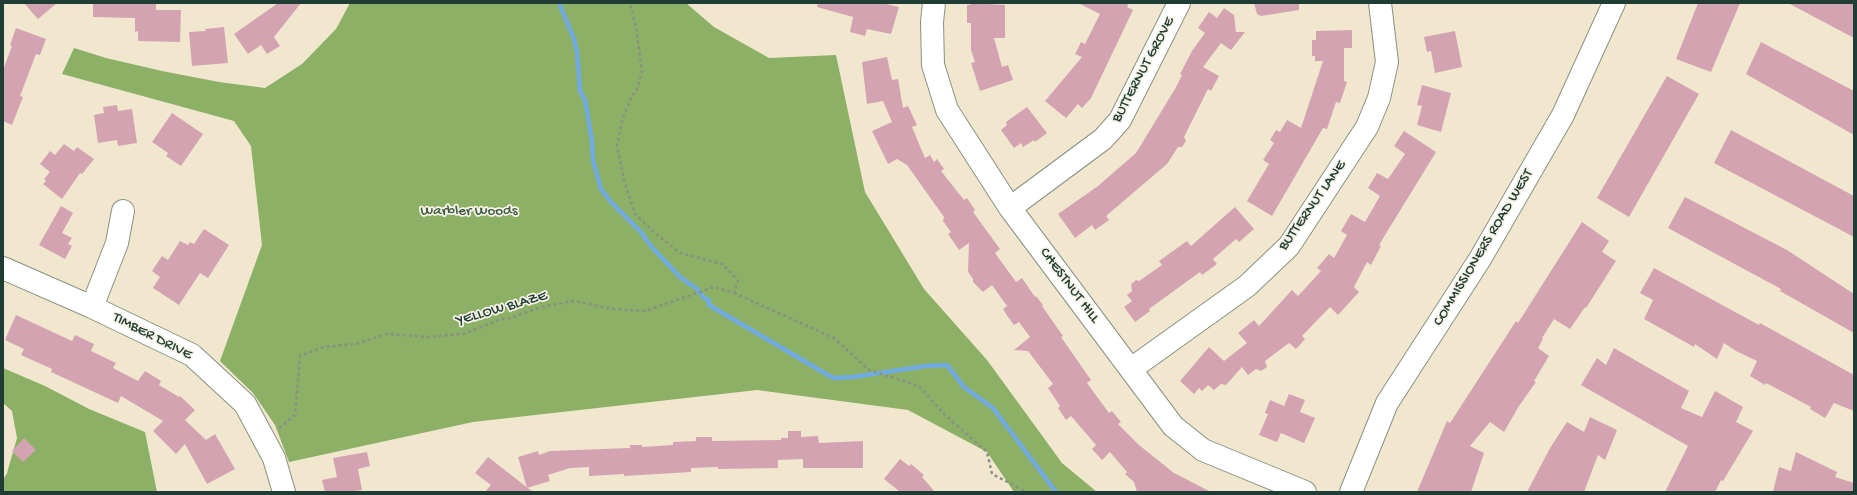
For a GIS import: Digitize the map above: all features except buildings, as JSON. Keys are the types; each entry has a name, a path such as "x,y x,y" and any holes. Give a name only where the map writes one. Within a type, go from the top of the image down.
{"street":[{"name":"CHESTNUT HILL","path":"934,3 932,22 933,65 947,110 1010,208 1173,426 1203,450 1305,492"},
{"name":"BUTTERNUT GROVE","path":"1010,208 1103,139 1120,120 1179,3"},
{"name":"BUTTERNUT LANE","path":"1131,369 1247,286 1289,246 1367,127 1379,98 1387,62 1380,3"},
{"name":"COMMISSIONERS ROAD WEST","path":"1351,492 1387,403 1480,259 1559,122 1614,3"},
{"path":"92,306 117,243 123,211"},
{"name":"TIMBER DRIVE","path":"3,268 92,306 192,355 245,404 274,458 284,492"}],"path":[{"path":"630,3 636,27 642,71 636,89 623,117 617,146 624,180 635,214 655,233 680,253 722,264 738,280 734,293"},
{"name":"YELLOW BLAZE","path":"264,440 295,415 300,356 324,347 356,344 387,334 428,337 464,334 501,318 508,319 541,307 574,301 612,309 645,311 714,286 734,293 834,338 869,370 919,386 944,416 987,452 992,474 1027,492"}],"green space":[{"name":"Warbler Woods","path":"350,3 686,3 714,27 769,58 836,55 865,192 924,289 987,360 1062,463 1097,492 1014,492 987,452 908,410 757,390 473,422 289,462 275,425 253,393 220,361 262,245 251,146 234,121 62,74 74,48 106,58 162,71 219,82 265,88 302,64 336,29"},
{"path":"3,368 45,386 89,409 145,432 157,492 3,492 3,480 7,473 17,438 12,411 3,403"}],"waterway":[{"path":"559,3 574,39 577,52 580,91 585,100 592,141 593,160 601,189 611,202 640,231 651,246 680,277 697,289 704,298 709,300 709,305 833,378 853,377 926,366 947,365 964,387 993,408 1056,492"}]}
